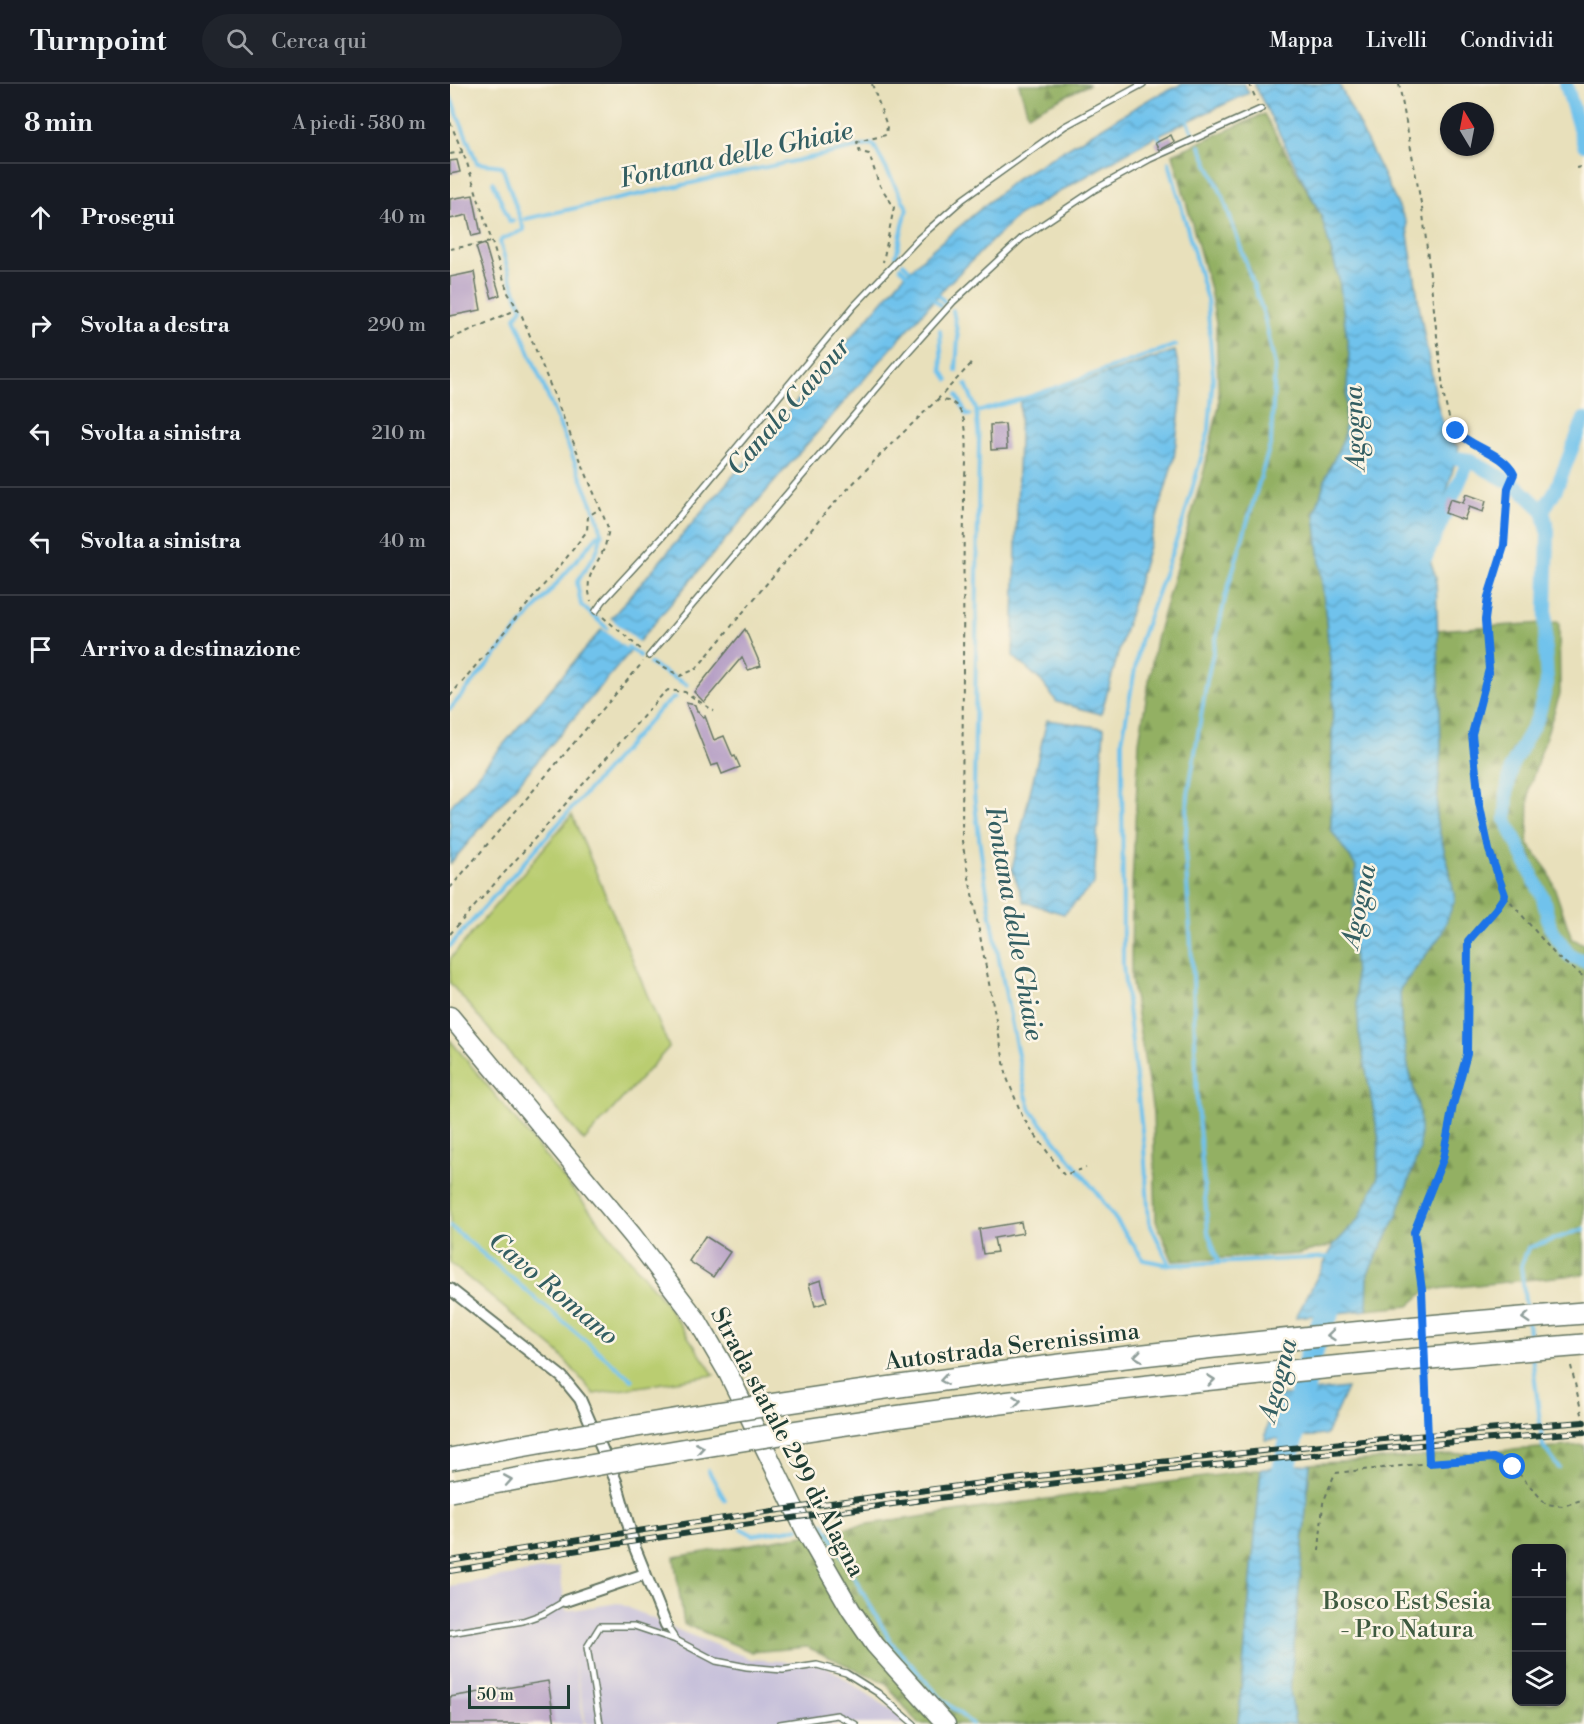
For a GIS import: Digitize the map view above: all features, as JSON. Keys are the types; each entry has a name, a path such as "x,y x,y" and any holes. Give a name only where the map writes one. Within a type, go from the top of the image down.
{"highway":[{"name":"Autostrada Serenissima","path":"450,1459 837,1394 1016,1370 1314,1337 1584,1313"},
{"path":"450,1491 763,1438 976,1406 1315,1368 1584,1345"}],"main road":[{"name":"Strada statale 299 di Alagna","path":"450,1016 633,1236 698,1320 728,1373 804,1527 851,1610 875,1645 946,1724"}],"street":[{"path":"450,1289 561,1377 580,1399 616,1480 634,1548 666,1625"},
{"path":"565,1601 645,1574"}],"lane":[{"path":"598,613 603,601 663,536 854,306 920,238 963,199 1065,126 1143,84"},
{"path":"646,654 922,336 953,302 1022,238 1094,190 1150,159 1261,109"},
{"path":"450,1633 523,1621 543,1614 565,1601"},
{"path":"666,1625 676,1640"},
{"path":"600,1724 587,1647 600,1626 634,1626 676,1640 716,1661 747,1667 783,1670 817,1665 846,1673 878,1693 914,1724"},
{"path":"780,1724 837,1715 855,1724"}],"path":[{"path":"872,84 887,126 886,135 857,142 860,152 869,154 879,184 894,207 880,279"},
{"path":"1249,84 1261,109"},
{"path":"1399,84 1423,214 1444,397 1448,414 1456,431 1465,440 1509,464 1514,474 1508,488 1504,546 1488,597 1485,620 1489,669 1472,734 1479,802 1487,840 1505,895 1557,957 1584,977"},
{"path":"450,122 508,293 522,316 609,530 604,548 593,567 589,583 591,601 598,613 646,654 661,666 680,676 696,669 826,512 971,364"},
{"path":"450,154 462,152"},
{"path":"1576,168 1584,166"},
{"path":"450,249 492,242"},
{"path":"450,339 518,310"},
{"path":"937,400 951,401 960,410 966,438 962,841 1007,1078 1023,1118 1064,1175 1084,1168"},
{"path":"450,696 587,531 588,516 600,509"},
{"path":"450,888 646,654"},
{"path":"450,934 663,694 668,690 685,692 714,711"},
{"path":"1423,1314 1414,1232 1443,1159 1453,1105 1467,1054 1468,941 1505,895"},
{"path":"1571,1366 1584,1423"},
{"path":"1425,1371 1429,1463"},
{"path":"1319,1551 1323,1503 1335,1473 1493,1458 1513,1467 1546,1504 1563,1506 1584,1498"}],"shaded area":[{"path":"559,1567 566,1611 618,1603 751,1659 823,1664 912,1724 586,1724 573,1652 584,1724 450,1724 450,1586"}],"green space":[{"path":"1019,84 1090,84 1028,114"},
{"path":"1264,114 1321,215 1339,279 1349,354 1344,437 1326,477 1315,513 1333,689 1331,830 1356,866 1359,1033 1379,1139 1378,1177 1359,1219 1334,1245 1297,1254 1173,1261 1156,1221 1153,1112 1131,978 1132,887 1139,742 1156,639 1204,471 1219,406 1216,323 1210,289 1173,154"},
{"path":"1559,622 1560,694 1529,788 1528,844 1549,872 1572,939 1584,944 1584,1274 1427,1290 1409,1306 1367,1310 1368,1273 1396,1218 1420,1114 1408,1066 1401,1021 1400,989 1441,935 1449,868 1436,819 1441,747 1437,630"},
{"path":"572,815 669,1047 584,1141 450,983 450,959"},
{"path":"450,1040 664,1301 714,1375 594,1394 558,1352 450,1263"},
{"name":"Bosco Est Sesia - Pro Natura","path":"1584,1445 1584,1724 1295,1724 1290,1691 1310,1464"},
{"path":"1261,1469 1238,1724 918,1724 886,1683 807,1647 752,1652 684,1624 674,1557 869,1524"}],"water":[{"path":"1182,84 1244,84 1249,93 1152,138 1016,217 947,285 786,468 450,864 450,807 901,279 928,253 1017,178 1153,97"},
{"path":"1254,84 1339,84 1406,222 1437,403 1447,438 1459,447 1429,558 1436,577 1441,747 1436,819 1455,900 1441,935 1400,989 1401,1021 1408,1066 1420,1114 1420,1148 1396,1218 1368,1273 1367,1310 1296,1317 1334,1245 1359,1219 1378,1177 1379,1139 1359,1033 1352,933 1356,866 1331,830 1333,689 1315,513 1326,477 1344,437 1349,354 1339,279 1321,215"},
{"path":"1175,351 1183,386 1174,458 1101,714 1057,702 1042,682 1013,656 1020,402"},
{"path":"1047,720 1104,728 1094,884 1064,914 1024,902 1012,869"},
{"path":"1347,1388 1326,1435 1265,1440 1272,1397"},
{"path":"1310,1464 1290,1691 1295,1724 1238,1724 1261,1469"}],"pier":[{"path":"609,617 641,644 633,654 600,627"}],"building":[{"path":"1171,135 1174,142 1159,150 1155,143"},
{"path":"457,160 460,172 450,174 450,161"},
{"path":"473,195 481,234 472,236 467,215 450,219 450,199"},
{"path":"485,244 500,295 492,298 476,247"},
{"path":"474,272 481,310 450,316 450,277"},
{"path":"1005,424 1007,449 991,450 990,425"},
{"path":"1466,494 1486,501 1483,512 1469,507 1464,520 1445,513 1450,499 1463,503"},
{"path":"745,629 761,666 748,670 742,657 704,702 694,692"},
{"path":"686,703 695,705 697,711 703,717 705,716 714,740 724,736 740,767 722,774 718,764 711,766"},
{"path":"1021,1222 1023,1233 994,1238 997,1252 983,1254 979,1229"},
{"path":"705,1236 730,1252 713,1277 689,1261"},
{"path":"821,1280 827,1302 815,1306 809,1284"},
{"path":"548,1681 555,1724 450,1724 450,1697"}],"waterway":[{"path":"1566,84 1584,145"},
{"path":"450,96 477,163 502,166 524,230 500,242 522,308 515,317 599,521 601,531 598,547 577,583 581,605 607,628"},
{"path":"1186,117 1194,135"},
{"path":"1156,131 1165,148"},
{"name":"Fontana delle Ghiaie","path":"525,219 873,144 907,208 896,256"},
{"path":"1200,146 1223,197 1264,315 1275,366 1271,442 1226,594 1207,680 1188,795 1185,851 1193,977 1197,1104 1208,1232 1219,1263"},
{"path":"1169,162 1207,300 1213,375 1209,430 1183,521 1140,641 1122,741 1123,965 1144,1148 1149,1222 1170,1265"},
{"name":"Fontana delle Ghiaie","path":"493,182 510,222 514,221"},
{"name":"Fontana delle Ghiaie","path":"903,263 909,269"},
{"path":"900,267 910,277"},
{"name":"Fontana delle Ghiaie","path":"939,296 945,302"},
{"path":"931,297 941,306"},
{"name":"Fontana delle Ghiaie","path":"953,310 958,337 956,371"},
{"path":"940,330 942,370 948,380"},
{"path":"980,411 1032,396 1176,345"},
{"name":"Fontana delle Ghiaie","path":"966,384 976,409 979,441 974,794 996,945 1031,1110 1097,1193 1144,1260 1170,1265 1332,1257"},
{"path":"957,395 967,415 970,415"},
{"path":"1543,511 1556,489 1584,419"},
{"path":"1438,455 1469,460 1518,487 1543,511 1548,531 1545,647 1547,683 1538,717 1511,767 1506,820 1543,898 1550,927 1569,955 1584,961"},
{"path":"1426,557 1469,460"},
{"path":"450,709 598,535 602,534"},
{"path":"628,647 640,656"},
{"path":"650,664 687,685"},
{"path":"450,946 659,710 675,697"},
{"name":"Cavo Romano","path":"450,1226 632,1380"},
{"path":"1526,1310 1521,1266 1528,1248 1584,1229"},
{"name":"Agogna","path":"1280,1500 1282,1479 1313,1346 1339,1286"},
{"path":"1528,1323 1530,1342"},
{"path":"1532,1356 1543,1446 1559,1468"},
{"name":"Cavo Romano","path":"708,1470 725,1500"},
{"name":"Cavo Romano","path":"809,1526 824,1524 891,1642 941,1698 972,1724"},
{"name":"Cavo Romano","path":"742,1529 753,1535 799,1528"}],"railway":[{"path":"450,1561 732,1517 1016,1479 1299,1447 1584,1422"},
{"path":"450,1571 732,1526 1016,1488 1299,1456 1584,1432"}],"route":[{"path":"1456,431 1465,440 1509,464 1514,474 1508,488 1504,546 1488,597 1485,620 1489,669 1472,734 1479,802 1489,850 1505,895 1468,941 1467,1054 1453,1105 1443,1159 1414,1232 1422,1290 1429,1463 1493,1458 1513,1467"}],"water label":[{"name":"Canale Cavour","path":"788,406"}]}
